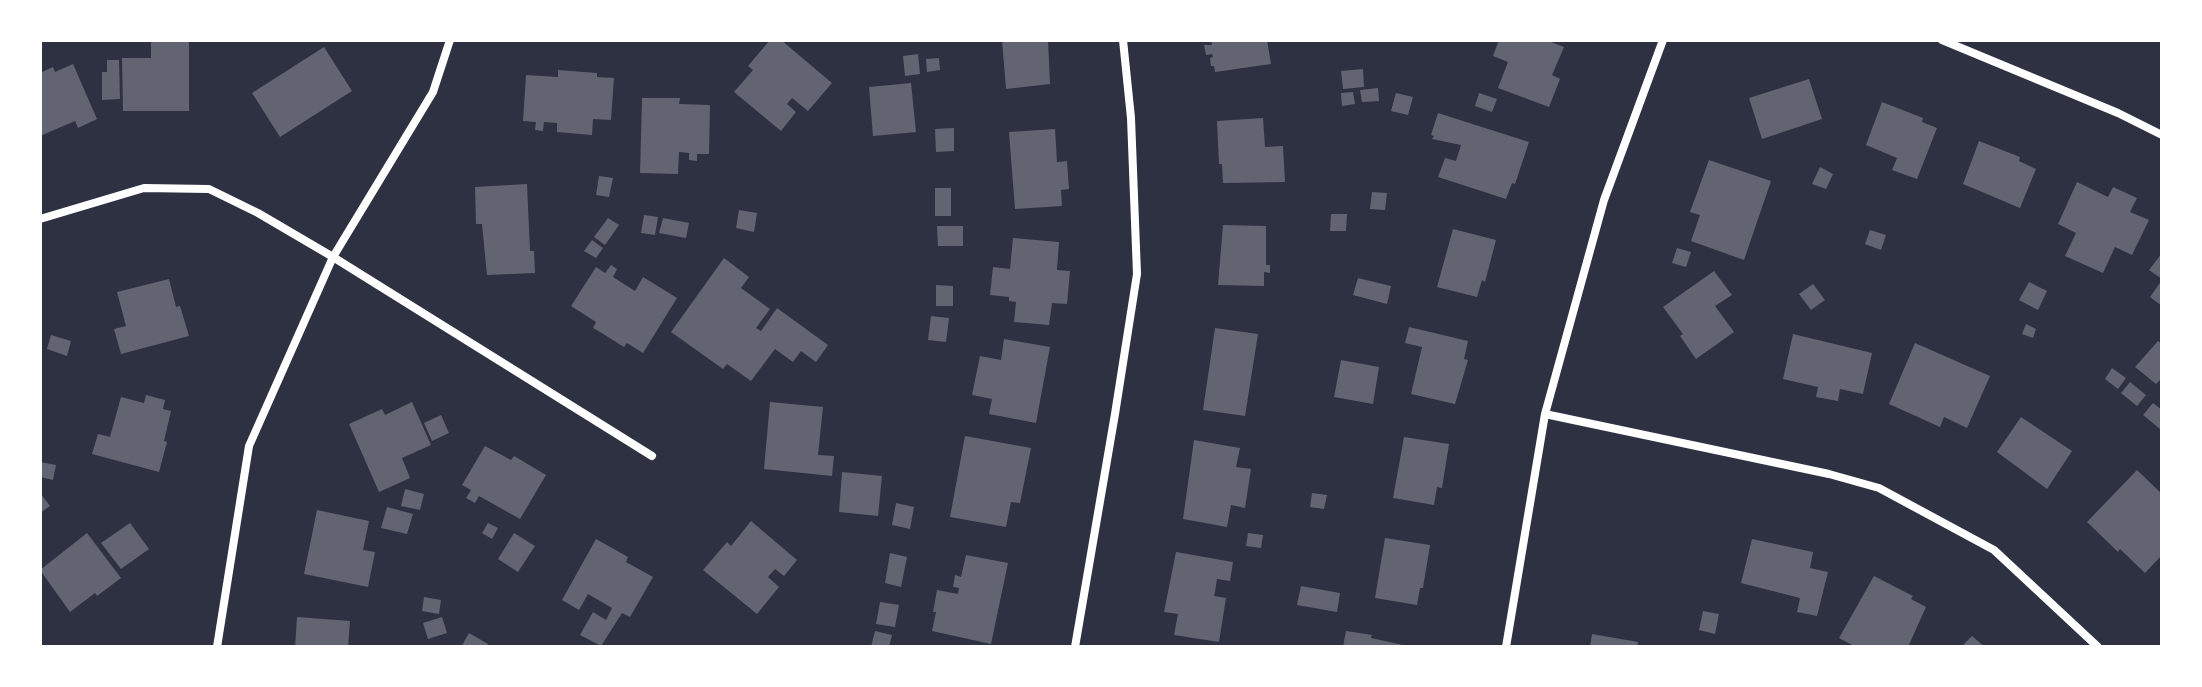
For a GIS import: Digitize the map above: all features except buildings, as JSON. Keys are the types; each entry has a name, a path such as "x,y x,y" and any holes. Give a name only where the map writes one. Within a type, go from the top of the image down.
{"street":[{"path":"217,647 249,446 333,257 433,92 450,40"},
{"path":"1075,647 1137,274 1131,118 1123,40"},
{"path":"1506,647 1545,414 1604,200 1663,40"},
{"path":"1942,40 2118,113 2162,135"},
{"path":"40,219 144,188 209,189 258,213 333,257 652,456"},
{"path":"1545,414 1829,474 1879,488 1994,550 2098,647"}]}
